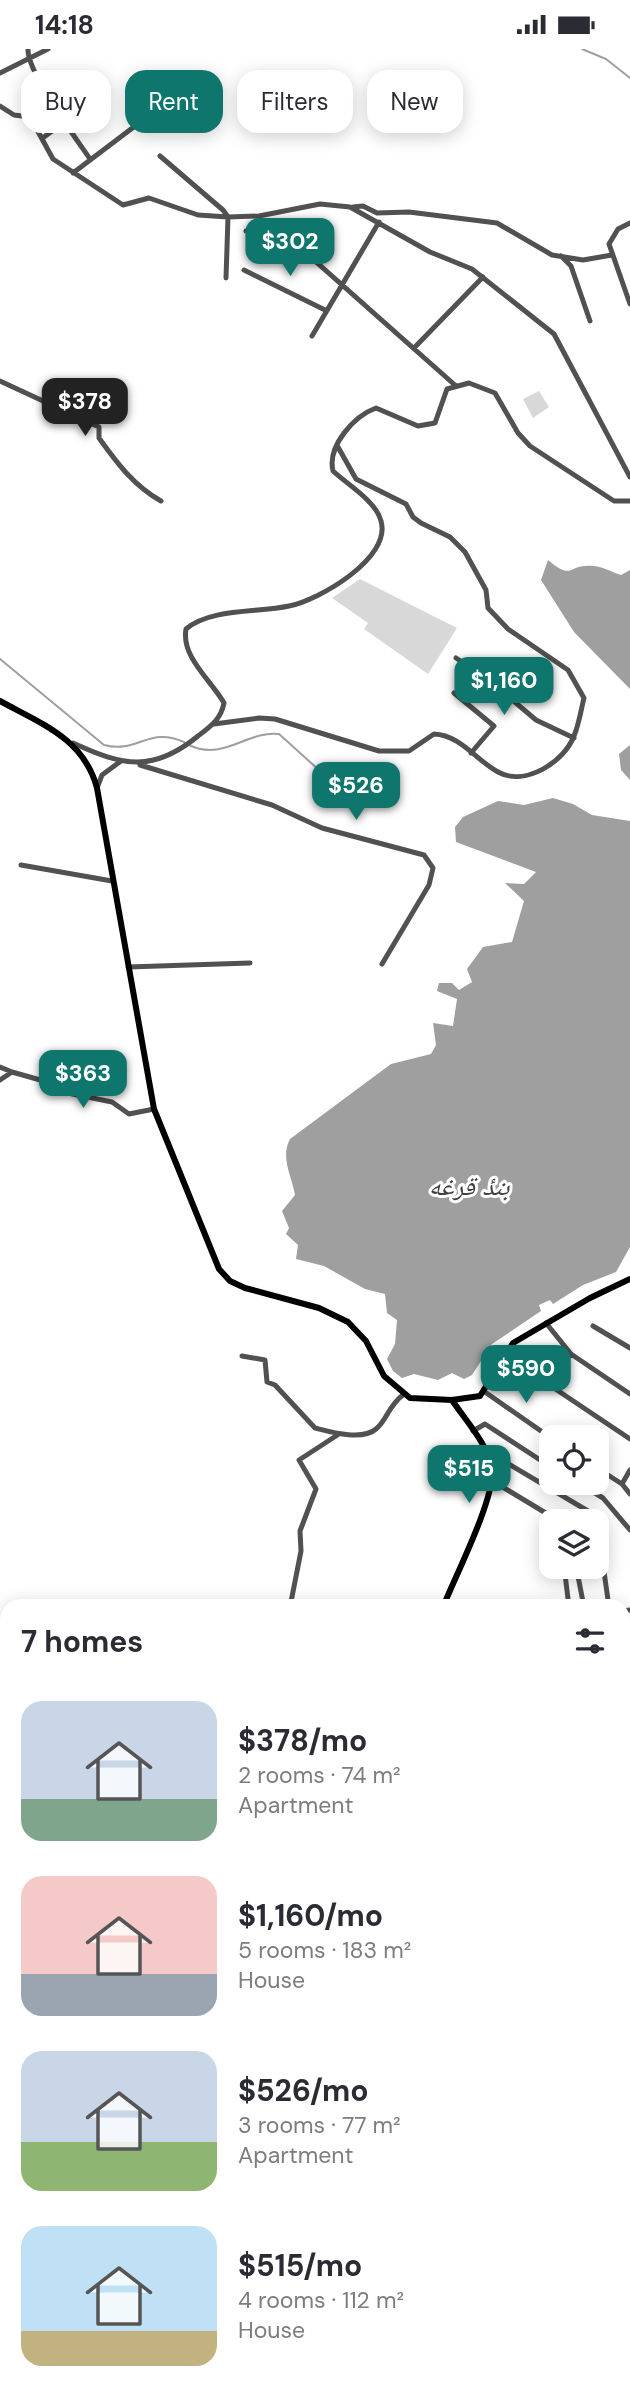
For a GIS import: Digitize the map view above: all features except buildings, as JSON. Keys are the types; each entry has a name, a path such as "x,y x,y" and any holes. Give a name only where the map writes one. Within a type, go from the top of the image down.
{"main road":[{"path":"0,701 73,743 86,760 97,788 155,1109 191,1206 224,1275 245,1288 319,1308 348,1322 366,1341 384,1376 404,1394 418,1400 473,1399 485,1392 500,1361 513,1343 630,1279"},
{"path":"446,1599 479,1520 492,1470 485,1450 452,1400"}],"street":[{"path":"29,49 28,60 34,70"},
{"path":"0,73 48,49"},
{"path":"0,106 14,115 30,117 44,137 53,159 123,205 149,198 198,215 228,217 259,216 320,204 363,206 377,213 409,212 497,223 547,253 561,256 583,260 612,255"},
{"path":"44,137 50,133"},
{"path":"72,133 90,159"},
{"path":"73,173 125,133"},
{"path":"160,156 228,217 226,278"},
{"path":"349,207 430,253 472,269 554,334 630,477"},
{"path":"312,336 379,222"},
{"path":"630,223 611,237 612,255 630,304"},
{"path":"246,231 288,237 456,386"},
{"path":"561,256 571,266 590,321"},
{"path":"244,269 325,310"},
{"path":"414,348 483,277"},
{"path":"0,381 99,427 99,438 140,489 161,501"},
{"path":"139,765 182,750 214,724 222,713 224,703 187,650 184,640 186,629 198,619 293,606 355,573 380,540 382,523 377,510 333,471 331,464 345,430 361,414 376,408 418,426 435,423 447,389 469,383 495,393 518,433 530,446 614,501 630,501"},
{"path":"214,724 259,717 275,719 379,751 410,751 434,734 448,734 500,773 517,777 534,774 554,762 574,738 584,698 568,670 508,629 488,608 486,590 466,552 458,544 413,517 406,504 356,479 338,447"},
{"path":"456,658 484,675 536,720 574,738"},
{"path":"454,692 494,726 471,753"},
{"path":"73,743 106,758 128,761 272,805 323,828 425,855 433,868 429,885 382,964"},
{"path":"97,788 111,765 128,761"},
{"path":"22,865 112,881"},
{"path":"128,967 250,963"},
{"path":"0,1067 58,1085 68,1093 112,1102 129,1114 155,1109"},
{"path":"0,1080 12,1072"},
{"path":"546,1323 571,1354 630,1394"},
{"path":"593,1326 630,1348"},
{"path":"500,1361 525,1389 571,1354"},
{"path":"242,1356 265,1360 267,1382 275,1385 315,1428 340,1433 367,1434 377,1429 391,1404 404,1394"},
{"path":"539,1378 630,1440"},
{"path":"485,1392 539,1430"},
{"path":"472,1432 485,1424 539,1459"},
{"path":"292,1599 301,1551 300,1531 316,1489 299,1460 340,1433"},
{"path":"485,1450 585,1509"},
{"path":"622,1484 630,1470"},
{"path":"609,1476 622,1484 630,1494"},
{"path":"491,1480 539,1509"},
{"path":"598,1495 630,1530"},
{"path":"566,1579 568,1599"},
{"path":"579,1579 582,1599"},
{"path":"605,1579 608,1599"}],"shaded area":[{"path":"539,391 549,407 533,418 523,399"},
{"path":"360,579 457,628 428,674 364,629 368,623 332,598"}],"water":[{"path":"548,560 567,571 594,566 621,575 630,570 630,689 574,632 541,580"},
{"path":"630,745 630,780 621,770 619,754"},
{"name":"بندٔ قرغه","path":"553,798 573,804 592,815 630,821 630,1247 616,1272 583,1285 553,1304 550,1300 539,1305 541,1311 492,1344 472,1375 464,1379 452,1373 438,1380 414,1374 402,1378 393,1371 387,1359 395,1344 397,1320 387,1313 385,1294 365,1289 324,1266 296,1259 298,1245 286,1234 289,1228 282,1211 295,1195 286,1160 287,1146 290,1139 391,1064 431,1054 436,1045 433,1023 453,1026 457,999 437,991 439,983 452,983 459,990 472,982 467,969 483,947 512,942 524,901 505,883 524,884 536,872 456,842 455,827 463,817 498,801 524,805"}],"waterway":[{"path":"582,49 606,59 630,78"},
{"path":"0,659 104,745 126,746 161,737 184,742"},
{"path":"189,745 213,750 257,736 279,734 330,780 343,785"}]}
